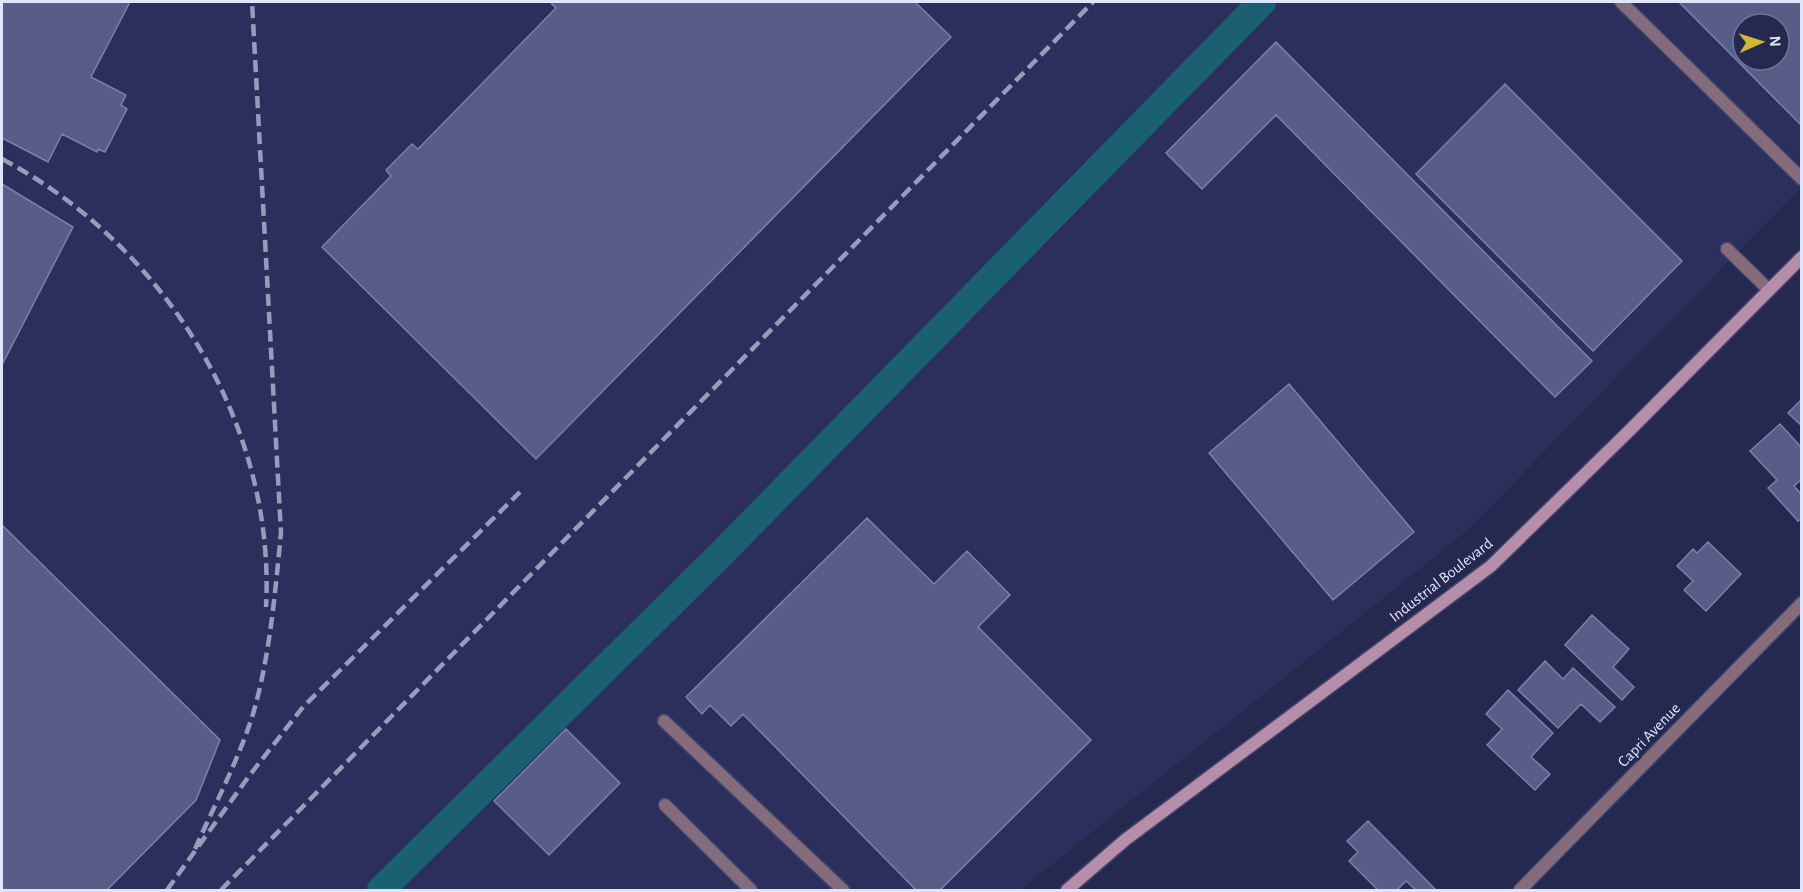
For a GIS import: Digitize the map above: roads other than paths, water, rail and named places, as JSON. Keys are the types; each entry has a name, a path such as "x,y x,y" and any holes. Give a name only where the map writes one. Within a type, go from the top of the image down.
{"main road":[{"name":"Industrial Boulevard","path":"1072,889 1125,840 1491,566 1802,257"}],"street":[{"path":"1621,2 1802,178"},
{"path":"1726,249 1769,290"},
{"name":"Capri Avenue","path":"1520,891 1802,603"},
{"path":"664,721 843,891"},
{"path":"665,805 751,891"}],"waterway":[{"path":"381,890 721,554 1262,2"}],"railway":[{"path":"195,849 234,765 259,692 268,647 281,533 252,2"},
{"path":"221,890 1093,2"},
{"path":"2,159 60,195 113,239 159,290 198,346 229,407 252,471 264,538 266,607"},
{"path":"167,890 249,776 303,707 520,492"}]}
